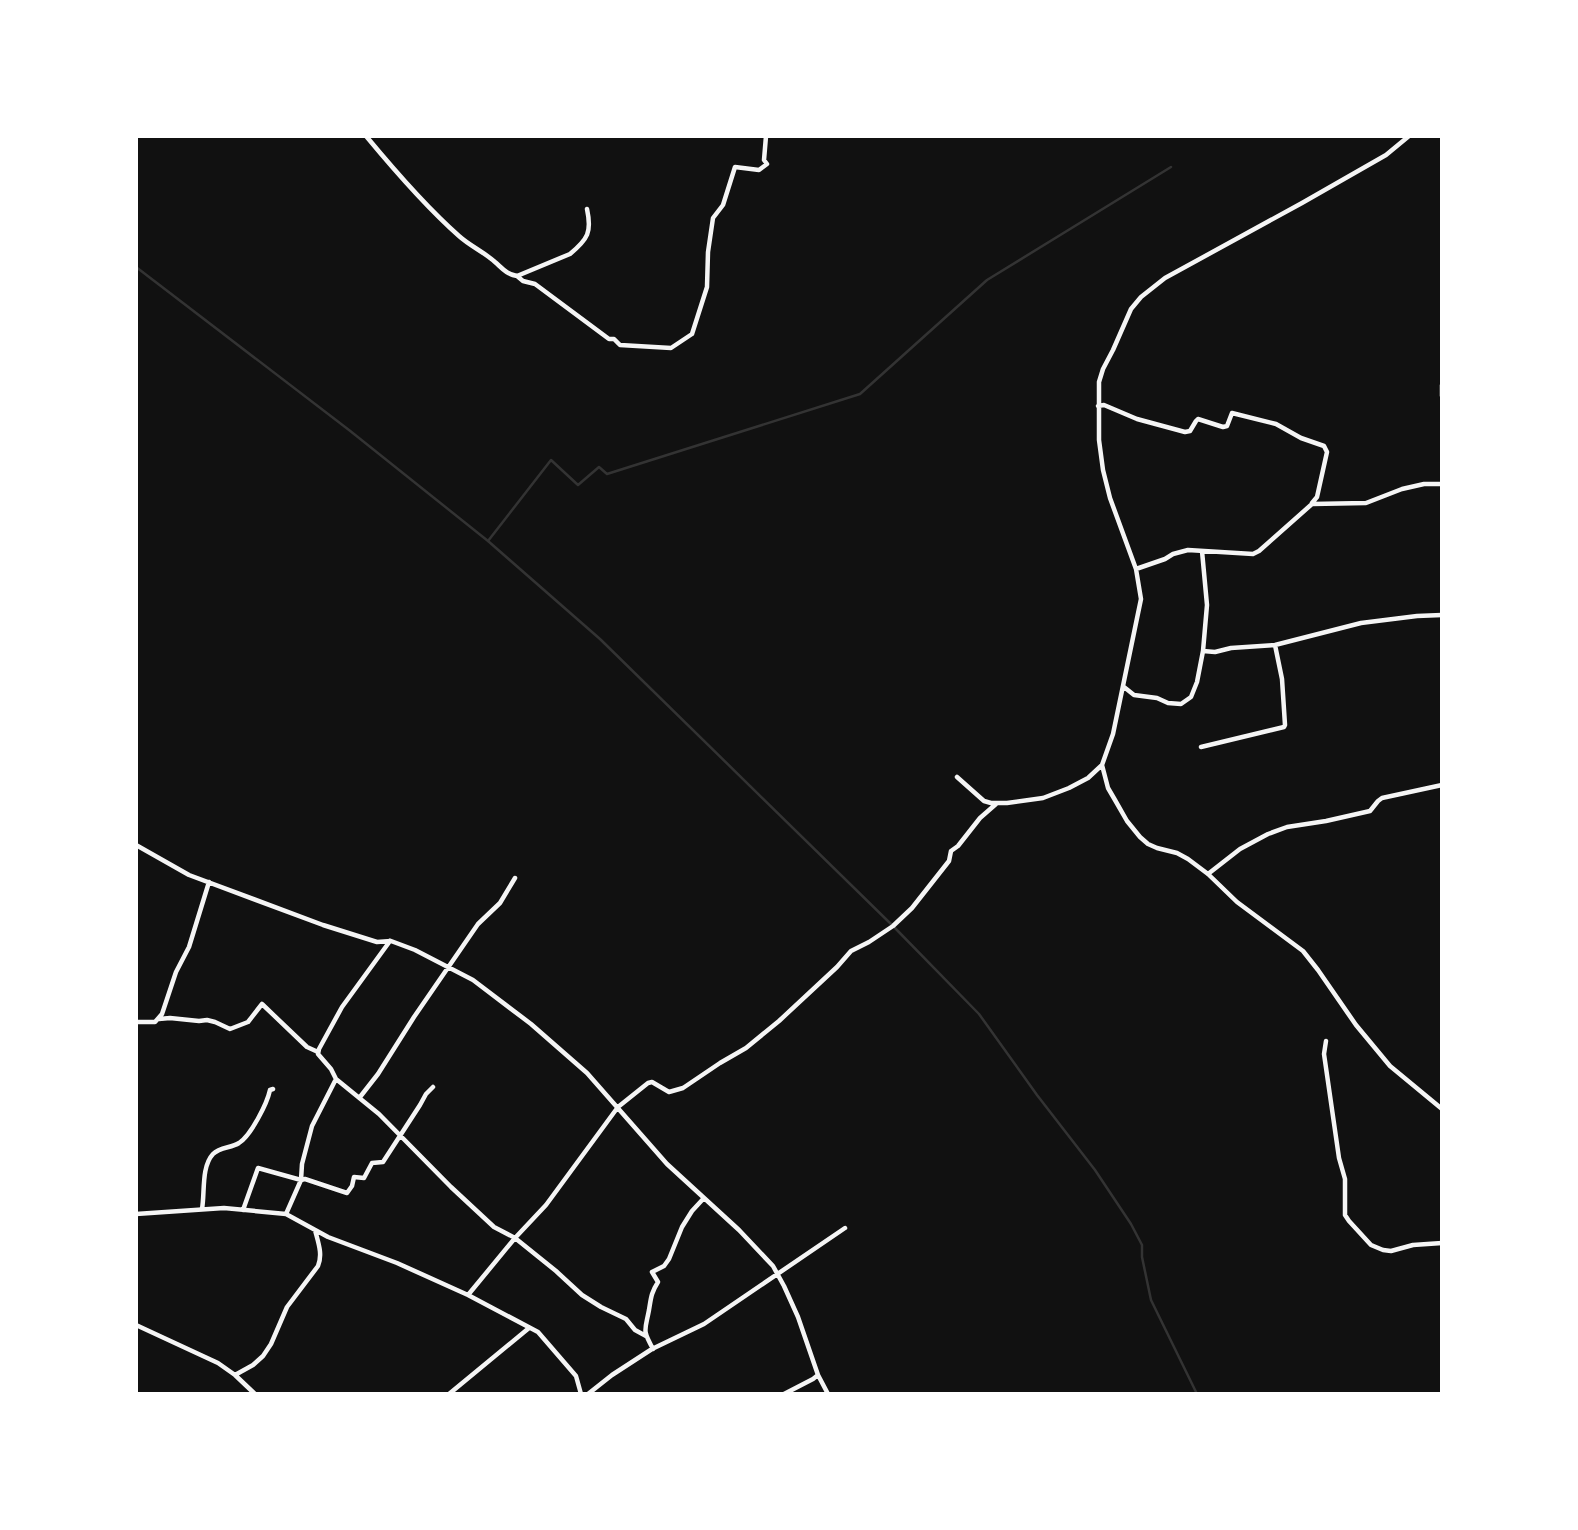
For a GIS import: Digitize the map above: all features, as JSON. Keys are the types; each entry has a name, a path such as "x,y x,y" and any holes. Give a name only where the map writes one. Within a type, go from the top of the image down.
{"street":[{"path":"366,136 402,178 461,237 503,270 535,284 610,339 614,338 620,345 658,348 675,347 692,334 707,287 713,218 723,205 735,167 759,170 767,164 764,160 766,136"},
{"path":"957,777 984,801 997,803 1043,798 1088,778 1102,765 1113,734 1141,599 1136,569 1110,498 1098,440 1099,382 1131,309 1141,297 1165,278 1386,155 1409,136"},
{"path":"517,276 564,258 577,248 590,228 587,209"},
{"path":"1441,385 1441,396"},
{"path":"1098,406 1104,405 1137,419 1185,432 1190,431 1198,419 1227,426 1232,414 1237,413 1276,424 1301,438 1324,446 1327,452 1317,497 1259,551 1253,554 1182,551 1136,569"},
{"path":"1312,504 1366,503 1402,489 1424,484 1441,484"},
{"path":"1124,687 1134,695 1157,698 1168,703 1181,704 1191,697 1203,652 1207,605 1202,551"},
{"path":"1203,652 1275,645 1361,623 1441,615"},
{"path":"1201,747 1284,727 1282,679 1275,645"},
{"path":"1102,765 1108,788 1127,821 1140,837 1148,845 1177,853 1208,874 1237,902 1303,951 1356,1025 1390,1066 1441,1109"},
{"path":"1208,874 1240,849 1268,834 1287,827 1370,811 1382,798 1441,785"},
{"path":"468,1295 546,1205 618,1107 648,1083 652,1082 669,1092 683,1088 746,1048 779,1021 851,951 893,926 912,908 949,860 951,851 997,803"},
{"path":"136,845 180,870 323,925 377,942 391,941 415,950 473,980 531,1024 587,1073 667,1164 739,1230 778,1274 828,1394"},
{"path":"360,1097 478,924 500,903 515,878"},
{"path":"159,1019 176,972 189,947 209,882"},
{"path":"318,1052 342,1007 391,941"},
{"path":"136,1022 170,1018 207,1020 230,1029 248,1022 262,1004 307,1047 318,1052 336,1079 401,1134 451,1187 494,1227 515,1238 556,1270 582,1295 626,1319 635,1330 646,1336"},
{"path":"1326,1041 1324,1054 1339,1158 1345,1179 1345,1215 1371,1245 1382,1250 1441,1243"},
{"path":"286,1214 301,1180 302,1164 312,1126 336,1079"},
{"path":"243,1210 258,1168 305,1179 347,1193 354,1177 364,1178 372,1163 383,1162 433,1087"},
{"path":"202,1209 207,1166 213,1155 240,1143 246,1137 273,1088"},
{"path":"653,1349 644,1328 650,1298 658,1282 652,1272 664,1266 669,1259 682,1227 704,1198"},
{"path":"136,1214 224,1208 286,1214 328,1237 397,1263 468,1295 538,1332 576,1376 581,1394"},
{"path":"588,1394 653,1349 704,1324 845,1228"},
{"path":"235,1375 263,1356 287,1307 318,1266 321,1259 314,1229"},
{"path":"136,1325 218,1363 255,1394"},
{"path":"449,1394 529,1328"},
{"path":"784,1394 818,1375"}],"waterway":[{"path":"488,541 551,460 578,485 599,467 607,474 860,394 987,280 1171,167"},
{"path":"136,267 349,430 488,541 600,639 979,1014 1095,1170 1131,1224 1142,1245 1151,1300 1197,1394"}]}
